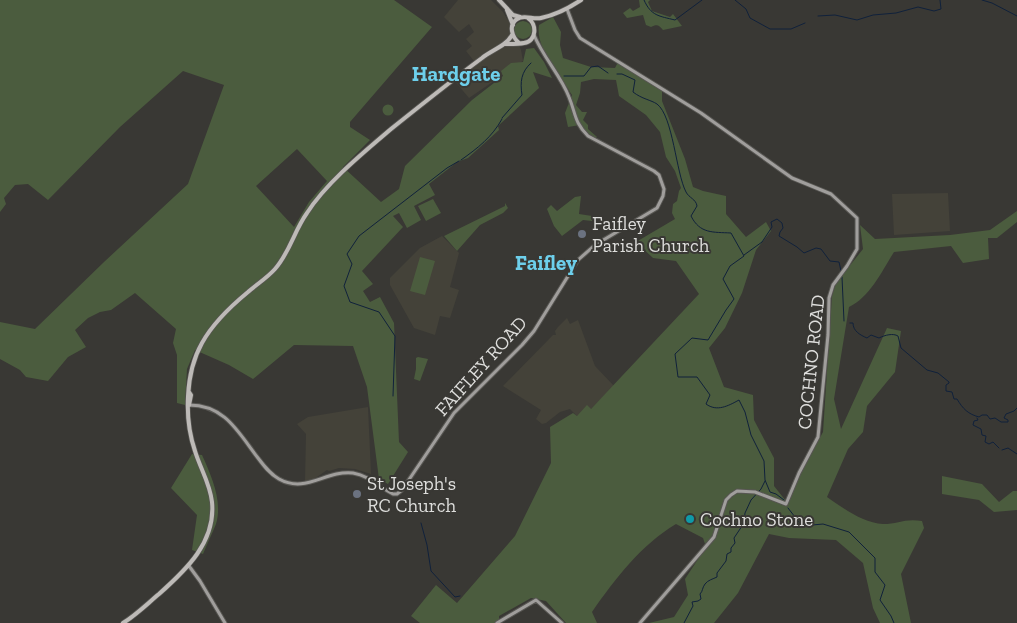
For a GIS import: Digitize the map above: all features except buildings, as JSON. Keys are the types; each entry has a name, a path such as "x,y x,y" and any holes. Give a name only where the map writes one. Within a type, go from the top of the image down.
{"main road":[{"path":"499,0 513,15 520,18 540,18 567,8 581,0"},
{"path":"123,623 188,566 204,543 210,526 212,512 208,483 192,441 188,395 194,363 206,337 224,315 266,278 281,262 306,214 320,196 390,130 484,56 504,44 512,35 512,25 507,8"},
{"path":"512,25 520,18"},
{"path":"528,18 534,24"},
{"path":"504,44 527,42 534,35 534,24 540,18"},
{"path":"512,35 519,42"},
{"path":"189,392 191,394 189,405"}],"street":[{"name":"COCHNO ROAD","path":"567,8 580,38 708,118 795,179 831,194 857,218 857,248 852,259 834,285 829,298 828,335 818,437 799,473 786,504 758,493 737,492 728,497 714,537 640,623"},
{"name":"FAIFLEY ROAD","path":"189,405 209,407 221,414 269,472 284,482 305,484 332,474 352,473 372,480 393,494 400,492 418,468 449,419 522,345 534,330 578,260 595,246 657,208 663,196 662,182 654,170 588,136 581,129 574,116 569,97 537,46 534,35"},
{"path":"527,42 537,46"},
{"path":"191,400 196,405"},
{"path":"188,566 200,581 225,623"},
{"path":"497,623 536,600 562,623"}],"shaded area":[{"path":"458,0 491,0 503,12 509,22 521,50 523,61 469,98 452,78 474,61 466,51 472,46 466,39 474,32 469,24 459,32 444,17"},
{"path":"948,193 950,231 894,235 892,194"},
{"path":"442,236 459,253 450,287 459,290 450,318 440,316 435,335 414,328 390,285 390,278 420,248"},
{"path":"567,318 570,324 578,320 595,366 614,386 591,409 577,416 570,409 560,412 542,424 536,419 541,410 503,386 553,335 556,335 555,331"},
{"path":"368,407 371,474 355,469 339,468 327,470 314,479 305,481 306,434 297,424 308,417"}],"green space":[{"path":"0,0 394,0 432,27 350,122 350,127 370,140 343,167 381,202 399,189 405,166 472,100 503,76 501,71 511,63 523,62 526,49 534,48 552,78 533,72 539,88 498,126 499,130 468,158 457,162 429,184 435,195 414,206 421,220 407,228 399,213 393,216 403,227 362,271 373,284 363,291 370,302 380,297 394,323 399,442 408,452 388,484 379,479 367,387 353,346 294,345 253,379 229,365 195,350 187,369 185,405 177,403 177,355 173,343 176,329 135,293 111,310 100,312 88,318 75,330 86,347 68,357 48,381 26,377 20,370 0,359 0,322 35,329 188,184 224,85 183,71 120,127 48,200 28,184 15,185 4,198 6,204 0,212","holes":["297,149 327,181 309,202 294,227 256,186"]},
{"path":"639,0 650,0 648,2 652,11 670,17 673,14 682,26 663,30 658,26 651,27 646,25 643,15 627,18 623,13 630,8 633,11 640,7"},
{"path":"553,17 561,32 560,45 563,58 591,67 615,68 618,62 662,91 662,101 685,159 693,187 726,196 726,214 746,237 766,222 771,231 756,250 742,293 725,328 709,348 724,387 753,395 754,420 774,458 774,486 786,501 823,432 832,296 836,283 863,249 860,225 875,239 950,235 990,230 1017,211 1017,222 997,238 988,238 989,259 963,263 951,246 894,252 869,290 849,307 834,399 841,429 887,328 901,331 895,372 867,406 863,432 848,449 827,497 868,521 883,524 911,520 922,521 924,528 901,574 911,623 880,623 873,608 863,563 836,540 789,538 769,534 738,593 714,623 649,623 674,617 688,595 685,579 706,547 703,538 676,524 651,542 619,575 592,612 597,623 566,623 546,601 531,598 499,616 499,623 420,623 411,616 436,585 457,603 515,536 551,463 550,427 573,413 577,416 587,405 591,409 699,294 676,261 653,258 636,242 675,219 672,213 673,204 677,201 681,188 675,171 666,157 660,132 646,115 619,96 616,80 594,79 581,82 576,105 582,112 587,112 583,120 588,125 588,129 597,137 594,139 580,125 568,127 565,113 572,95 545,52 539,34 539,25"},
{"path":"523,21 529,24 532,30 529,36 523,39 517,36 514,30 517,24"},
{"path":"386,105 390,105 393,110 392,114 386,115 383,112 383,108"},
{"path":"581,196 579,214 592,216 592,221 583,220 562,236 554,226 547,209 551,205 557,211 575,197"},
{"path":"433,199 441,213 426,221 418,206"},
{"path":"505,203 508,208 503,213 480,225 457,251 444,236 505,206"},
{"path":"420,257 435,261 425,295 410,291"},
{"path":"416,358 428,359 420,381 414,379"},
{"path":"192,454 202,455 215,488 218,506 216,524 203,554 192,550 197,515 171,488"},
{"path":"942,476 982,484 999,502 1013,491 1017,491 1017,510 994,512 979,500 942,494"}],"waterway":[{"path":"644,0 653,12 675,20 702,0"},
{"path":"735,0 746,9 750,18 770,29 791,29 805,23"},
{"path":"818,16 835,15 857,20 873,15 896,13 918,7 934,11 941,9 940,0"},
{"path":"982,0 1017,16"},
{"path":"502,118 522,95 522,77 531,63"},
{"path":"564,76 584,76 591,67 598,66 608,73"},
{"path":"617,74 622,74 635,80 633,92 657,104 662,110 671,132 679,172 687,194 694,200 697,206 691,216 695,222 708,231 731,233 744,256 730,266 723,279 734,299 708,340 692,338 675,354 678,377 697,377 710,395 706,404 714,408 739,400 745,412 751,435 764,461 765,480 770,492 784,500"},
{"path":"461,160 484,142 502,119"},
{"path":"393,396 395,336 379,312 350,302 344,286 352,264 347,254 359,236 447,168 459,161"},
{"path":"744,255 762,242 772,227 771,222 777,219 782,223 783,228 779,236 804,253 816,248 821,249 830,261 839,262 841,271"},
{"path":"842,277 844,321"},
{"path":"850,323 853,323 857,332 867,338 871,335 879,338 889,335 898,336 901,348 927,370 938,373 949,382 946,385 946,391 952,392 954,399 957,399 969,413 979,417 987,415 990,419 995,418 1001,422 1008,422 1004,418 1006,414 1017,408"},
{"path":"977,418 978,420 974,421 973,425 981,429 982,435 986,436 985,442 989,444 993,442 999,448"},
{"path":"1002,450 1008,448 1017,454"},
{"path":"684,623 693,606 692,602 701,599 700,594 705,584 717,577 717,573 726,561 727,554 731,552 731,548 735,543 734,538 744,523 745,513 751,500 761,489 765,481"},
{"path":"788,508 802,526 823,524 849,532 875,558 875,572 885,585 880,600 894,623"},
{"path":"421,523 431,571 455,597 460,596"}],"place":[{"name":"Faifley Parish Church","path":"582,234"},
{"name":"St Joseph's RC Church","path":"357,494"},
{"name":"Cochno Stone","path":"690,519"}],"district":[{"name":"Hardgate","path":"456,73"},
{"name":"Faifley","path":"546,262"}]}
